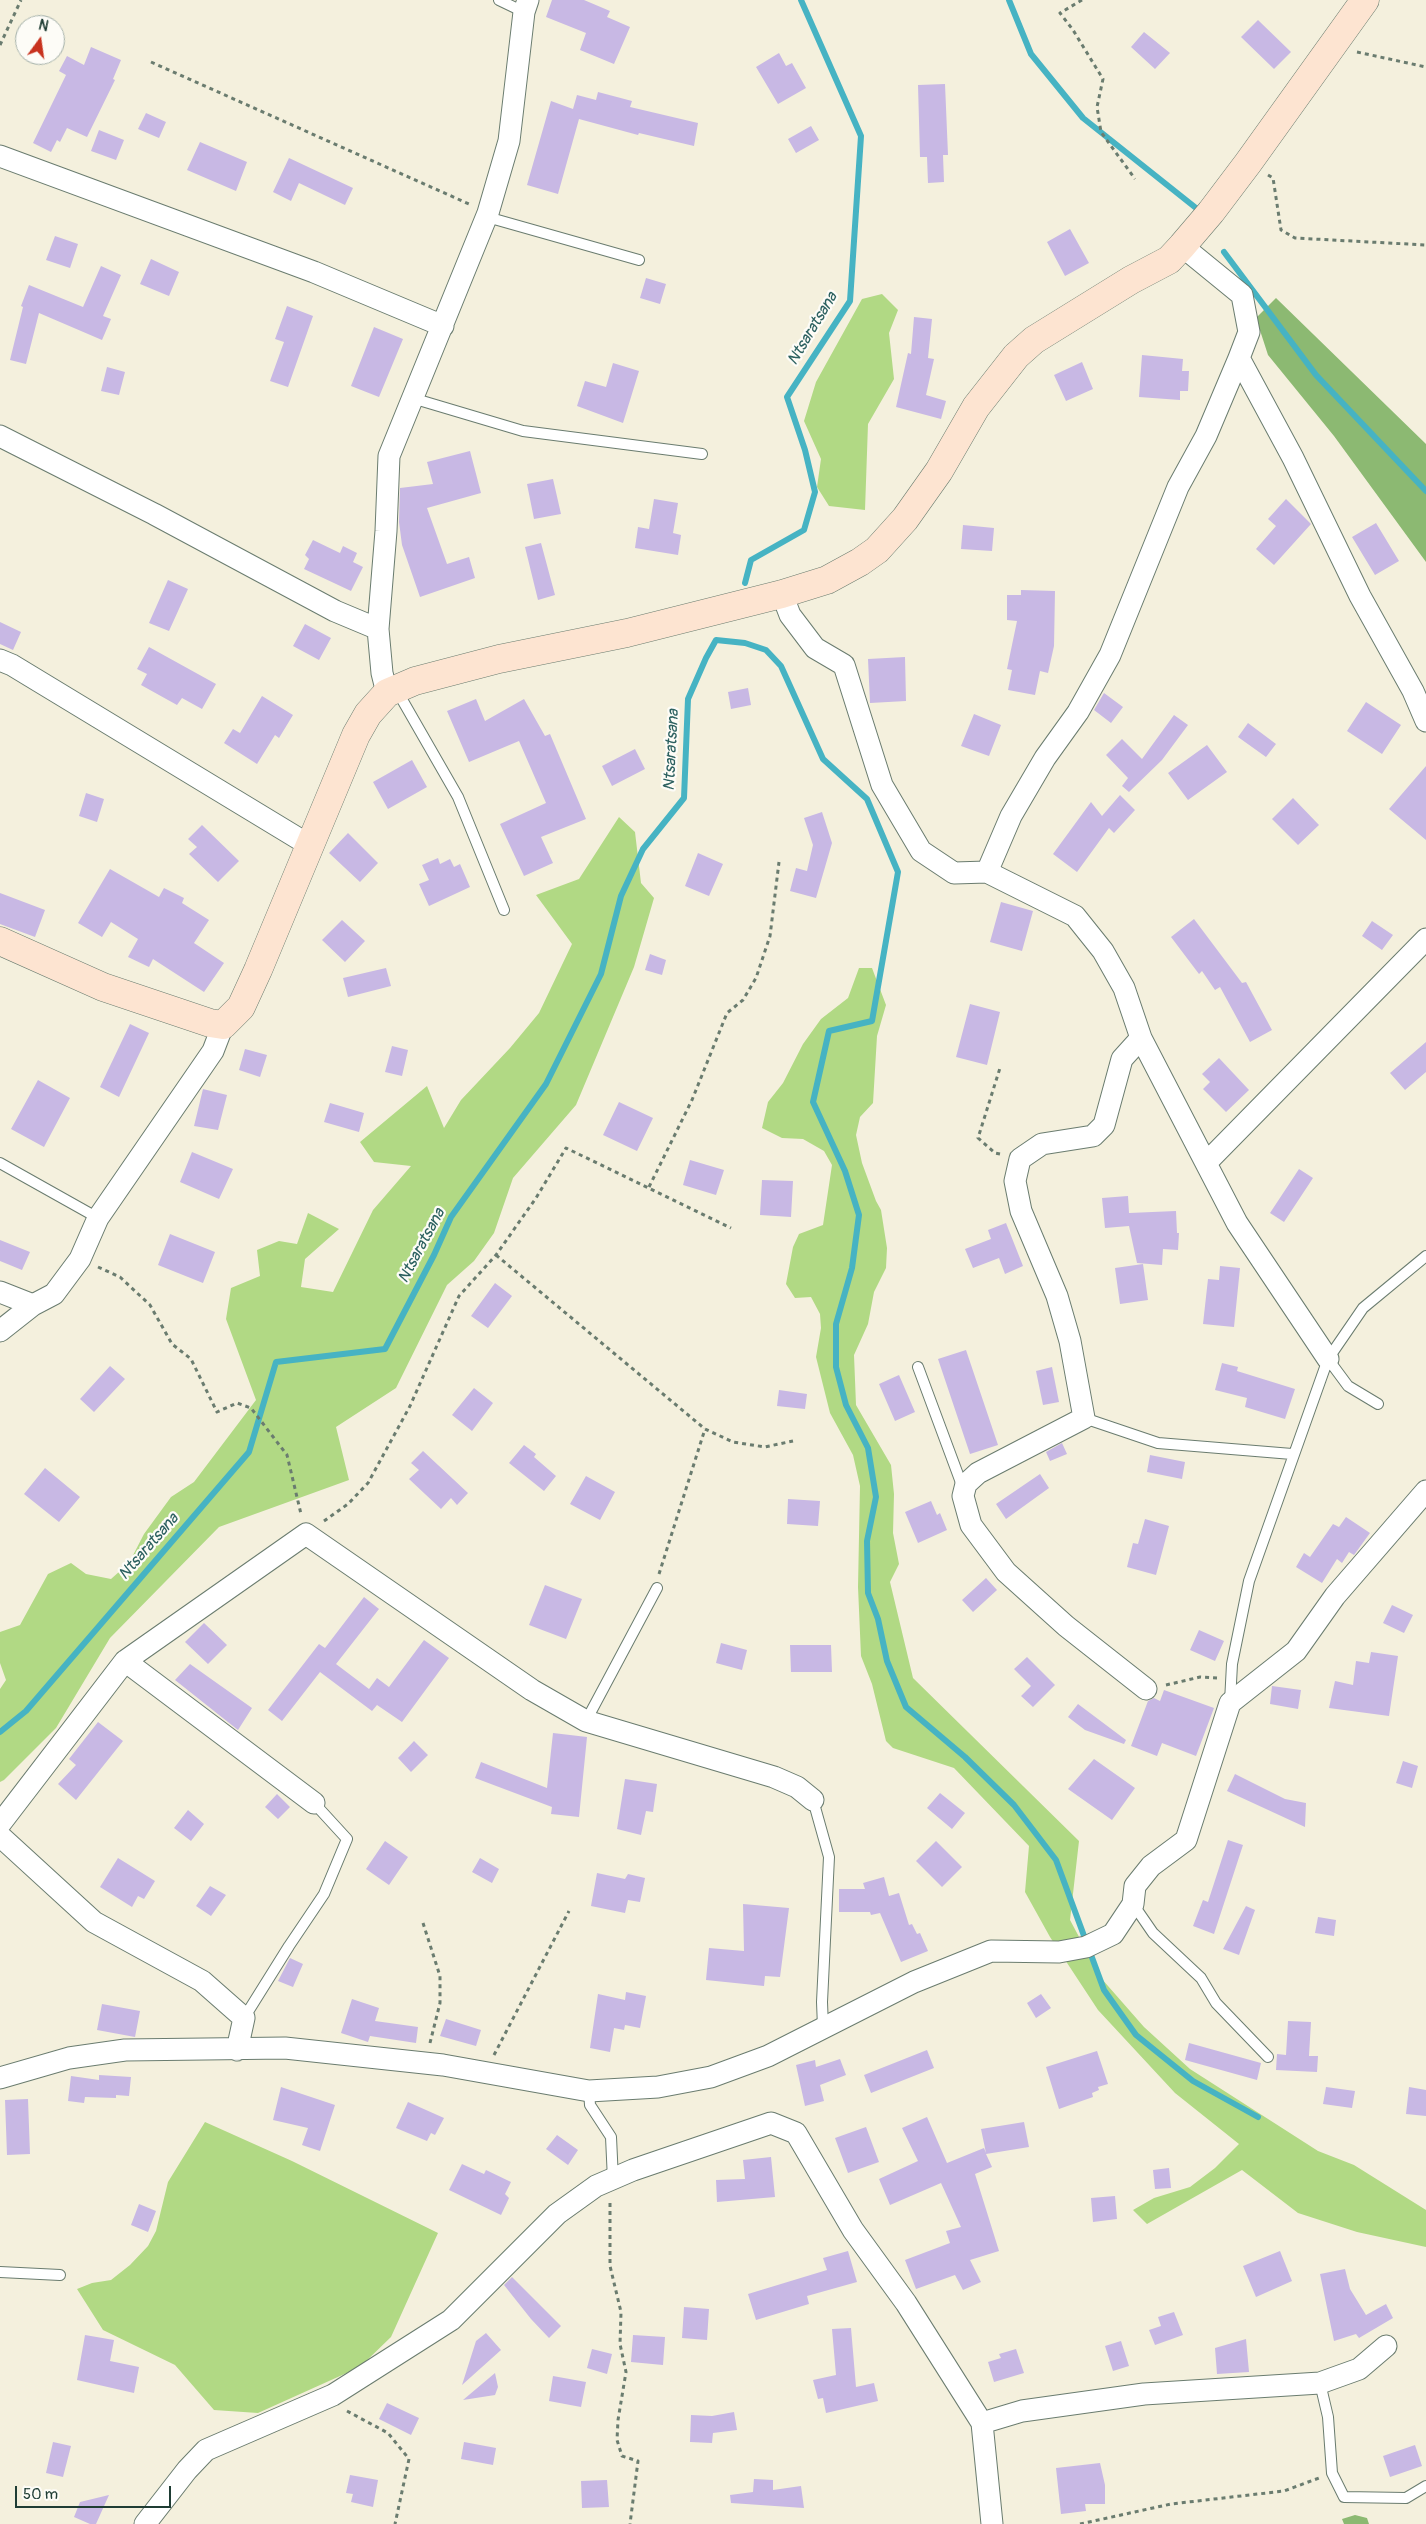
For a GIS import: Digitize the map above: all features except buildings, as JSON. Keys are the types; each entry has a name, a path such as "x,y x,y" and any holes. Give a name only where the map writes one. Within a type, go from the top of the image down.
{"street":[{"path":"0,1331 33,1305 54,1294 80,1259 98,1218 213,1051 223,1025 241,1007 356,736 368,714 392,691 499,659 627,634 782,594 828,580 877,550 905,518 939,471 976,407 1016,356 1041,336 1168,260 1182,246 1212,212 1365,0"},
{"path":"392,691 382,673 378,629 386,531 389,456 487,215 509,142 526,6"},
{"path":"0,156 314,272 443,326"},
{"path":"986,872 1011,816 1045,758 1078,712 1110,655 1178,487 1206,436 1249,332 1242,296 1182,246"},
{"path":"1239,358 1294,458 1360,596 1413,691 1426,720"},
{"path":"0,436 154,514 335,611 378,629"},
{"path":"782,594 790,615 815,648 844,665 882,784 921,851 954,872 986,872 1075,916 1103,951 1124,988 1141,1038 1237,1223 1328,1359"},
{"path":"0,660 12,665 309,845"},
{"path":"1206,1163 1426,939"},
{"path":"0,941 103,987 210,1023 223,1025"},
{"path":"1141,1038 1122,1059 1104,1125 1093,1136 1042,1144 1020,1160 1015,1181 1021,1210 1057,1296 1070,1342 1084,1418 978,1473 966,1484 963,1496 971,1525 1006,1572 1066,1626 1146,1689"},
{"path":"0,1292 33,1305"},
{"path":"0,2078 69,2058 125,2050 284,2048 425,2063 589,2091 658,2087 711,2076 768,2056 914,1982 991,1951 1060,1952 1086,1947 1113,1934 1133,1904 1135,1886 1151,1866 1186,1840 1230,1702 1296,1651 1335,1596 1426,1491"},
{"path":"0,1824 125,1661 306,1534 532,1690 586,1721 774,1777 797,1787 813,1800"},
{"path":"125,1661 314,1803"},
{"path":"0,1836 94,1922 202,1981 244,2018 237,2050"},
{"path":"145,2524 187,2470 206,2450 333,2395 451,2320 557,2214 596,2186 633,2170 771,2123 796,2133 853,2230 906,2303 982,2423 992,2524"},
{"path":"982,2423 1022,2411 1144,2394 1320,2383 1358,2368 1386,2346"}],"lane":[{"path":"498,0 526,6"},
{"path":"487,215 639,260"},
{"path":"412,398 523,431 702,454"},
{"path":"392,691 458,797 504,910"},
{"path":"0,1163 98,1218"},
{"path":"1230,1702 1232,1664 1249,1581 1292,1454 1328,1359 1363,1308 1426,1256"},
{"path":"1328,1359 1348,1386 1378,1404"},
{"path":"918,1367 964,1491"},
{"path":"1084,1418 1158,1443 1292,1454"},
{"path":"586,1721 657,1588"},
{"path":"813,1800 829,1857 822,2002 823,2027"},
{"path":"244,2018 288,1946 324,1894 347,1839 314,1803"},
{"path":"1133,1904 1153,1932 1201,1978 1216,2003 1268,2057"},
{"path":"589,2091 590,2105 611,2137 613,2180"},
{"path":"0,2272 60,2275"},
{"path":"1320,2383 1328,2417 1332,2473 1344,2497 1406,2498 1426,2486"}],"path":[{"path":"0,45 21,0"},
{"path":"1082,0 1060,13 1073,30 1103,79 1097,107 1101,132 1135,179"},
{"path":"1333,43 1362,54 1426,67"},
{"path":"151,62 487,215"},
{"path":"1248,163 1273,178 1280,209 1281,230 1295,238 1426,245"},
{"path":"649,1187 692,1100 727,1013 743,1000 756,978 770,936 779,862"},
{"path":"1000,1068 978,1138 995,1153 1020,1160"},
{"path":"80,1259 120,1277 150,1304 172,1344 191,1359 217,1412 237,1403 251,1408 287,1456 306,1534 348,1504 368,1483 410,1406 459,1296 496,1255 536,1198 566,1148 731,1228"},
{"path":"496,1255 705,1429 733,1442 765,1447 793,1441"},
{"path":"657,1588 660,1567 705,1429"},
{"path":"1146,1689 1200,1677 1231,1678"},
{"path":"485,2073 569,1911"},
{"path":"423,1923 440,1976 440,2002 425,2063"},
{"path":"613,2180 610,2203 610,2266 621,2312 620,2344 626,2372 618,2420 617,2440 622,2456 638,2461 630,2524"},
{"path":"333,2395 339,2406 388,2433 409,2458 395,2524"},
{"path":"1080,2524 1172,2504 1284,2491 1332,2473"}],"green space":[{"path":"882,294 898,310 889,333 894,379 868,424 865,510 829,506 817,487 821,459 804,421 816,382 862,299"},
{"path":"1276,298 1426,444 1426,562 1334,436 1268,355 1256,318"},
{"path":"619,817 635,832 641,883 654,898 634,967 576,1105 513,1178 494,1233 474,1261 447,1285 396,1388 336,1427 349,1480 219,1527 110,1638 56,1728 0,1782 0,1689 6,1680 0,1663 0,1632 20,1625 48,1574 71,1563 86,1574 111,1579 129,1563 144,1534 171,1497 194,1482 256,1400 226,1319 231,1288 260,1276 257,1250 279,1241 297,1244 308,1213 339,1229 305,1259 301,1287 333,1292 373,1210 411,1166 374,1162 360,1142 427,1086 444,1128 461,1100 510,1048 539,1013 572,944 536,895 579,879"},
{"path":"859,968 872,968 886,1005 877,1036 873,1103 860,1117 856,1135 862,1163 881,1210 887,1248 886,1268 874,1292 868,1324 854,1355 856,1405 891,1465 894,1494 893,1533 899,1564 890,1582 913,1678 1079,1841 1070,1920 1101,1978 1144,2027 1190,2069 1318,2151 1354,2165 1426,2210 1426,2247 1357,2232 1298,2213 1242,2170 1147,2224 1133,2210 1154,2198 1190,2187 1215,2168 1239,2144 1175,2093 1098,2010 1050,1937 1025,1892 1029,1846 954,1768 893,1748 886,1741 872,1684 861,1656 858,1587 860,1486 853,1455 830,1413 816,1357 821,1328 820,1314 811,1297 795,1298 786,1284 793,1247 799,1234 823,1225 832,1165 824,1151 803,1139 782,1138 762,1128 768,1102 783,1083 803,1044 821,1019 848,998"},
{"path":"205,2122 292,2161 438,2233 391,2337 360,2367 258,2413 214,2410 175,2365 103,2330 77,2289 92,2283 111,2280 130,2265 148,2246 156,2231 168,2182"},
{"path":"1355,2515 1367,2518 1369,2524 1344,2524 1342,2519"}],"waterway":[{"name":"Ntsaratsana","path":"745,583 751,560 804,530 815,492 805,450 787,397 850,301 861,136 801,0"},
{"path":"1009,0 1031,54 1083,118 1196,208"},
{"path":"1224,252 1316,375 1426,491"},
{"path":"0,1732 26,1711 249,1452 276,1362 385,1349 434,1255 451,1217 546,1084 601,974 621,896 643,849 684,798 688,699 706,658 716,640 745,643 766,650 781,666 823,759 867,799 898,872 872,1021 829,1031 813,1102 845,1171 859,1215 852,1268 836,1324 836,1367 846,1405 868,1448 876,1497 867,1541 868,1593 878,1619 887,1661 906,1707 965,1757 1014,1805 1056,1860 1104,1990 1136,2035 1193,2081 1258,2117"}]}
